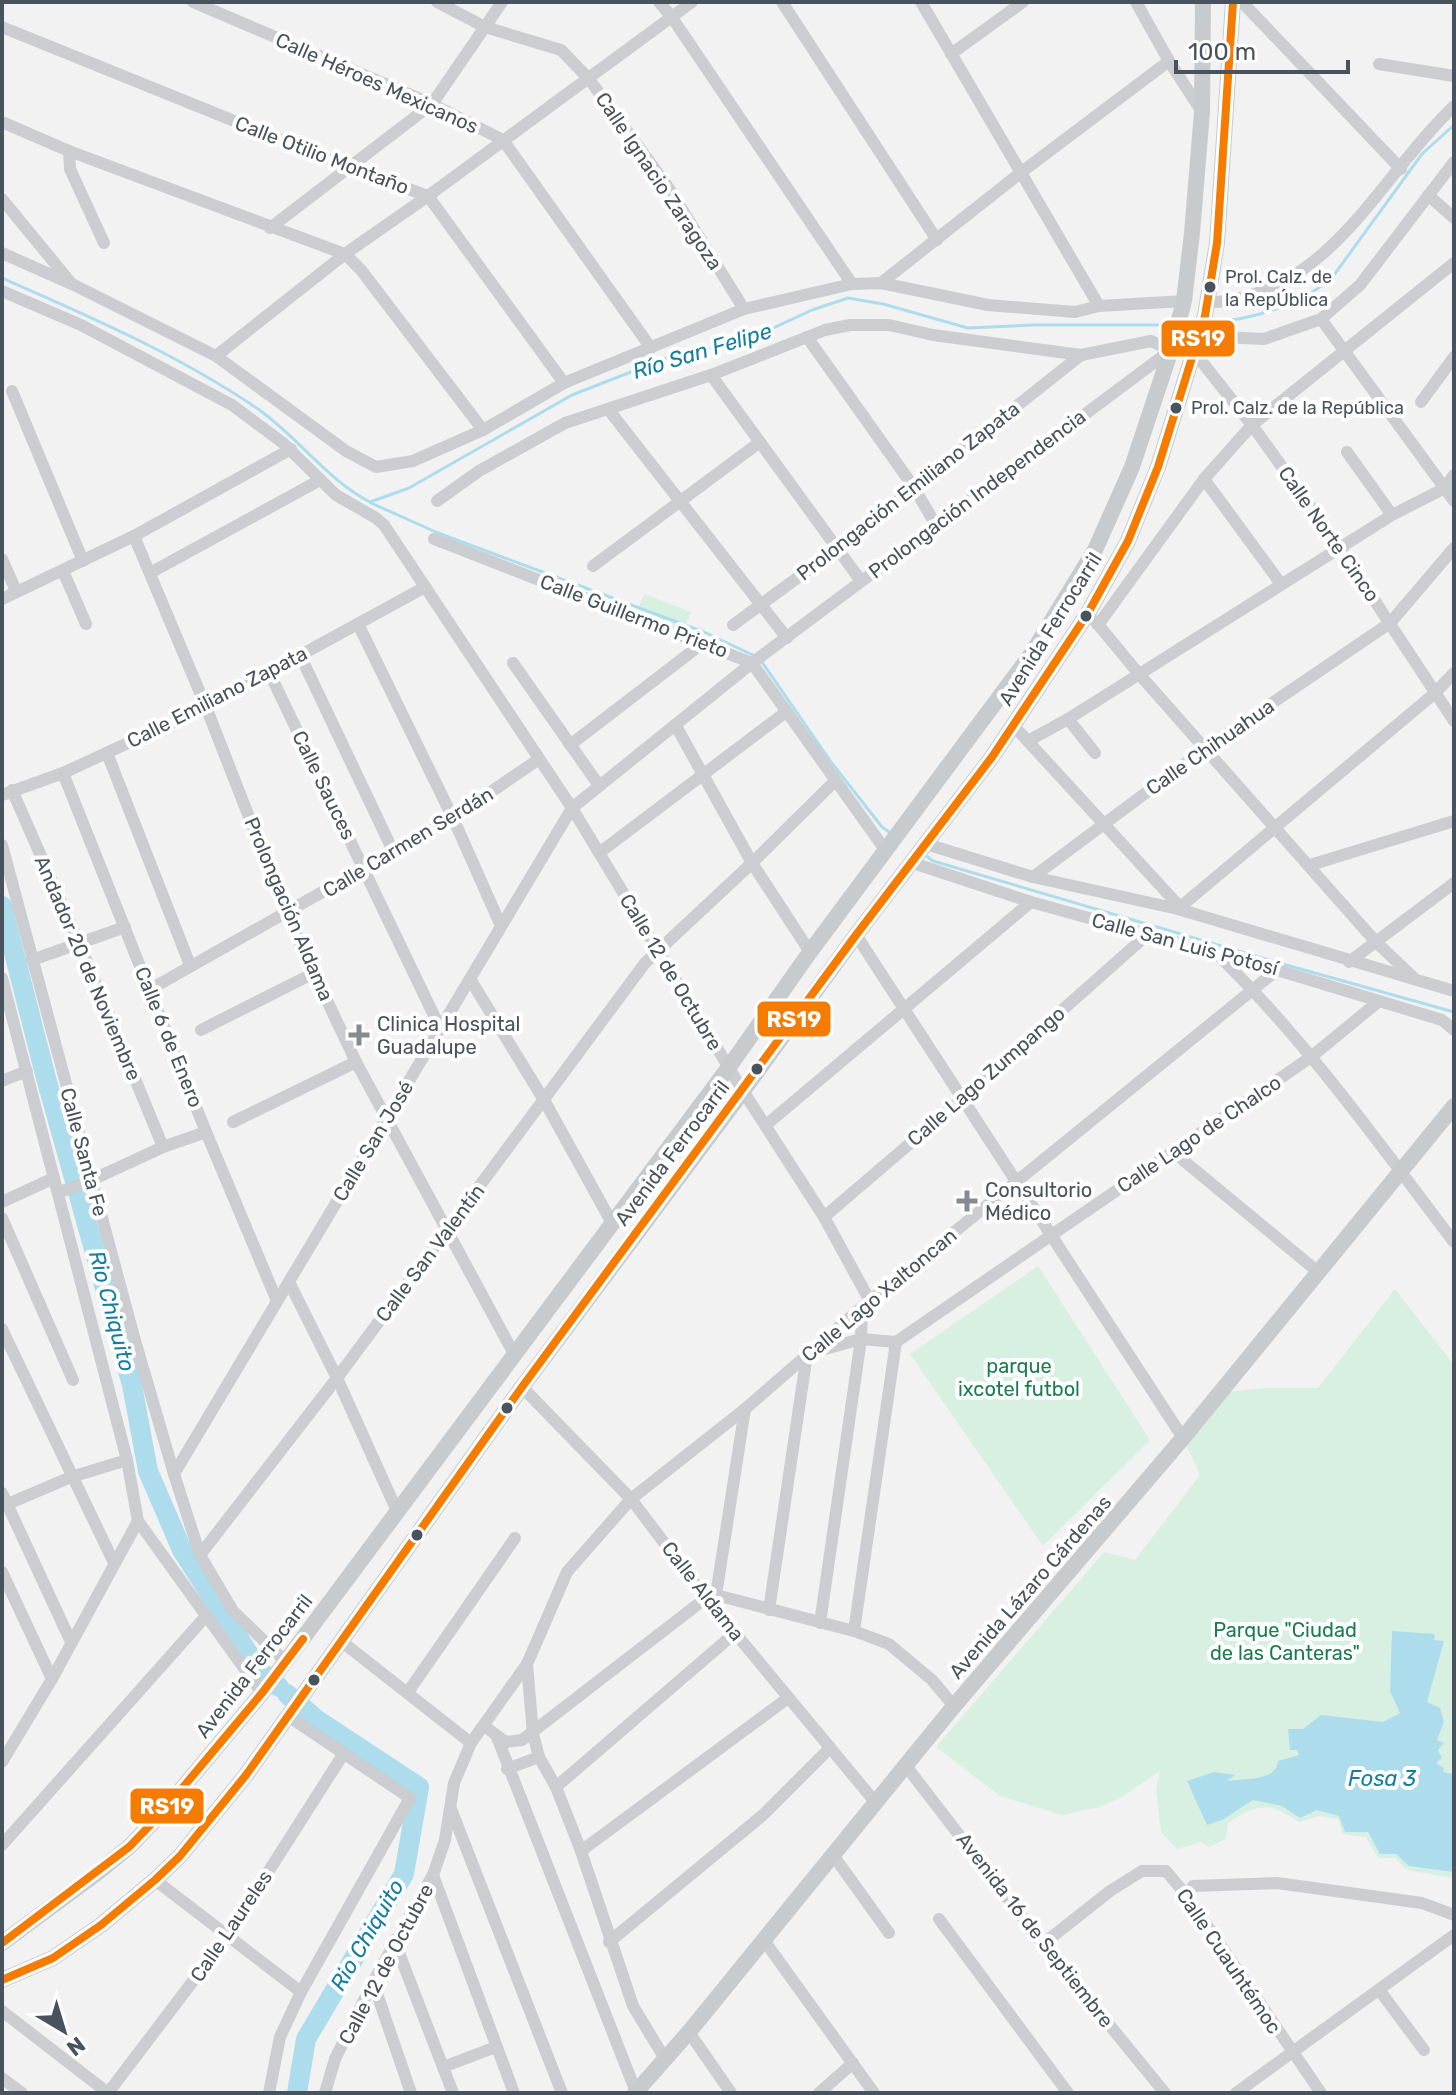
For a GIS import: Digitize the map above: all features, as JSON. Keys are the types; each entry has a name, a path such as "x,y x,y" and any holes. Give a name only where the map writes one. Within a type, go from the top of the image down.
{"main road":[{"name":"Avenida Ferrocarril","path":"2,1943 129,1847 265,1690 729,1067 810,952 1032,653 1095,550 1132,467 1173,343 1182,308 1202,112 1203,2"},
{"name":"Avenida Ferrocarril","path":"2,1980 53,1958 101,1925 155,1880 180,1856 246,1775 522,1387 1093,619 1158,467 1206,309 1217,243 1233,2"},
{"name":"Avenida Lázaro Cárdenas","path":"642,2090 954,1706 1183,1438 1454,1106"},
{"path":"361,1560 387,1576"}],"street":[{"name":"Calle Héroes Mexicanos","path":"193,2 432,104 503,140 651,348"},
{"name":"Calle Ignacio Zaragoza","path":"437,2 485,27 561,50 589,79 668,187 744,309"},
{"path":"270,228 432,104 502,2"},
{"path":"659,2 852,284"},
{"path":"216,356 345,254 692,2"},
{"path":"782,2 937,240"},
{"path":"921,2 1099,306"},
{"path":"951,54 1023,2"},
{"path":"1136,2 1202,112"},
{"path":"1242,2 1401,169"},
{"name":"Calle Otilio Montaño","path":"2,27 348,167 428,196 564,383"},
{"path":"881,283 1169,61"},
{"path":"1379,64 1454,76"},
{"path":"1206,309 1281,285 1344,236 1401,169 1421,139 1454,106"},
{"path":"2,122 69,151 345,254 361,270 483,430"},
{"path":"69,151 70,169 104,243"},
{"path":"1221,337 1264,339 1321,319 1360,285 1454,162"},
{"path":"1428,195 1454,218"},
{"path":"2,199 74,285"},
{"path":"2,253 216,356 346,451 376,467 413,461 483,430 564,383 744,309 852,284 881,283 988,305 1075,312 1099,306 1182,308"},
{"path":"1417,980 1375,941 1093,619 1204,479 1252,425 1454,263"},
{"path":"2,291 81,325 232,405 291,449 320,480 150,573"},
{"path":"1321,319 1454,501"},
{"path":"437,501 479,471 565,423 711,375 825,330 850,325 889,325 933,335 1081,355 1151,341 1173,343 1194,356"},
{"path":"807,337 913,486 936,525"},
{"name":"Prolongación Independencia","path":"572,808 598,784 758,659 1173,343"},
{"name":"Prolongación Emiliano Zapata","path":"733,625 838,548 1081,355"},
{"name":"Calle Norte Cinco","path":"1194,356 1210,371 1252,425 1340,548 1454,721"},
{"path":"1421,402 1454,357"},
{"path":"711,375 861,581"},
{"path":"12,391 83,561"},
{"path":"608,409 787,638"},
{"path":"593,566 760,442"},
{"path":"2,599 134,536 291,449"},
{"path":"1347,452 1392,515"},
{"path":"1028,741 1068,719 1392,515 1445,488 1454,475"},
{"path":"1204,479 1281,584"},
{"name":"Calle 12 de Octubre","path":"320,480 342,500 384,525 572,808 743,1091 824,1217 866,1304"},
{"name":"Prolongación Aldama","path":"134,536 206,707 287,914 314,973 356,1062 514,1354"},
{"name":"Calle Guillermo Prieto","path":"434,539 703,643 758,659 786,712 835,781 892,842"},
{"name":"Calle Chihuahua","path":"1033,877 1206,748 1390,623 1454,548"},
{"path":"2,559 16,591"},
{"path":"63,571 86,624"},
{"name":"Calle Emiliano Zapata","path":"7,793 63,773 206,707 425,587"},
{"path":"358,624 453,818 501,926"},
{"path":"570,745 703,643"},
{"path":"300,655 394,853"},
{"path":"513,663 598,784"},
{"name":"Calle Sauces","path":"269,672 440,1028"},
{"path":"1013,725 1179,908 1435,693 1454,673"},
{"path":"599,853 786,712"},
{"path":"1068,719 1095,753"},
{"path":"676,726 752,863 810,952"},
{"path":"107,753 190,965"},
{"name":"Calle Carmen Serdán","path":"149,990 394,853 453,818 539,759"},
{"name":"Calle 6 de Enero","path":"63,773 277,1301"},
{"name":"Calle San Valentín","path":"200,1555 337,1378 627,986 658,950 835,781"},
{"name":"Andador 20 de Noviembre","path":"7,793 80,945 163,1147"},
{"name":"Calle San José","path":"174,1474 572,808"},
{"path":"1310,865 1454,821"},
{"name":"Calle Santa Fe","path":"2,845 87,1182 200,1555 233,1611 284,1665"},
{"name":"Calle San Luis Potosí","path":"920,853 1179,908 1349,962 1454,991"},
{"name":"Calle San Luis Potosí","path":"920,853 1031,902 1277,970 1442,1020 1454,1030"},
{"path":"1349,962 1454,883"},
{"path":"766,1125 1031,902"},
{"path":"32,960 125,927"},
{"name":"Calle Lago Zumpango","path":"824,1217 1148,934"},
{"path":"856,935 1183,1438"},
{"path":"1219,956 1252,988 1311,1057 1454,1242"},
{"name":"Calle Lago Xaltoncan","path":"631,1499 745,1409 866,1304 1277,970"},
{"path":"201,1030 314,973"},
{"path":"2,978 54,1178 64,1190 127,1460 138,1521 206,1616 265,1690"},
{"path":"470,979 544,1100 612,1223"},
{"name":"Calle Lago de Chalco","path":"896,1342 1311,1057 1378,1002"},
{"path":"233,1122 356,1062"},
{"path":"2,1081 27,1071"},
{"path":"64,1190 206,1132"},
{"path":"1172,1151 1317,1271"},
{"path":"2,1202 54,1178"},
{"path":"2,1218 73,1380"},
{"path":"289,1282 337,1378 397,1511"},
{"path":"820,1623 866,1304"},
{"path":"2,1329 114,1563"},
{"path":"769,1610 807,1354 861,1339 896,1342 854,1631"},
{"name":"Calle Aldama","path":"522,1387 631,1499 711,1597 735,1633 876,1803"},
{"path":"484,1726 497,1737 513,1743 533,1734 711,1597 745,1409"},
{"path":"71,1642 4,1501 127,1460"},
{"name":"Calle 12 de Octubre","path":"325,2093 335,2059 373,1982 433,1875 445,1840 454,1783 471,1743 527,1664 567,1572 631,1499"},
{"path":"2,1762 52,1679 138,1521"},
{"path":"408,1692 515,1538"},
{"path":"2,1572 52,1679"},
{"path":"711,1597 854,1631 889,1644 932,1680 954,1706"},
{"path":"2,1845 206,1616"},
{"path":"556,1787 735,1633"},
{"path":"341,1641 471,1743"},
{"name":"Calle 12 de Octubre","path":"527,1664 533,1734 539,1757 556,1787 581,1851 633,2006 665,2059"},
{"path":"581,1851 788,1698"},
{"path":"269,2093 280,2037 301,1992 410,1798 290,1713"},
{"path":"497,1737 507,1769 642,2090"},
{"path":"609,1942 763,1815 830,1748"},
{"name":"Calle Laureles","path":"108,2093 228,1935 344,1753"},
{"path":"507,1769 539,1757"},
{"name":"Avenida 16 de Septiembre","path":"906,1766 1043,1944 1165,2093"},
{"path":"451,1809 562,2093"},
{"path":"833,1855 889,1933"},
{"name":"Calle Cuauhtémoc","path":"1043,1944 1110,1891 1142,1871 1166,1871 1187,1896 1321,2093"},
{"path":"433,1875 514,2093"},
{"path":"155,1880 301,1992"},
{"path":"1187,1896 1193,1886 1277,1883 1422,1903 1454,1915"},
{"path":"939,1919 1068,2093"},
{"path":"1236,2093 1454,1935"},
{"path":"763,1939 874,2093"},
{"path":"394,1940 453,2093"},
{"path":"373,1982 411,2093"},
{"path":"1380,1991 1424,2050"},
{"path":"2,2011 108,2093"},
{"path":"689,2032 731,2093"},
{"path":"443,2067 496,2047"},
{"path":"819,2093 853,2063"},
{"path":"2,2078 22,2093"}],"green space":[{"path":"644,594 691,612 683,632 636,615"},
{"name":"parque ixcotel futbol","path":"1038,1266 1150,1440 1043,1546 910,1354"},
{"name":"Parque \"Ciudad de las Canteras\"","path":"1395,1289 1454,1365 1454,1878 1407,1870 1395,1858 1378,1858 1366,1837 1343,1834 1338,1819 1320,1816 1299,1822 1271,1808 1255,1809 1228,1823 1226,1839 1209,1847 1201,1842 1177,1849 1161,1832 1156,1790 1160,1771 1122,1797 1099,1807 1062,1815 1000,1796 936,1747 1104,1552 1135,1560 1200,1475 1183,1438 1219,1393 1264,1388 1318,1388"}],"water":[{"name":"Fosa 3","path":"1392,1631 1435,1634 1434,1640 1444,1641 1427,1702 1440,1708 1444,1722 1437,1740 1444,1743 1438,1750 1442,1758 1436,1763 1444,1768 1443,1772 1454,1774 1454,1872 1409,1866 1396,1854 1380,1854 1368,1832 1345,1832 1339,1816 1317,1810 1300,1818 1282,1806 1253,1800 1222,1820 1207,1825 1187,1781 1214,1772 1235,1775 1227,1781 1272,1773 1278,1761 1299,1755 1297,1750 1290,1750 1288,1729 1303,1729 1321,1715 1383,1722 1400,1713 1390,1691"}],"waterway":[{"name":"Río San Felipe","path":"1211,322 1277,309 1322,285 1334,275 1422,154 1454,125"},
{"name":"Río San Felipe","path":"2,278 133,338 228,389 272,420 340,482 370,502 409,488 572,395 677,354 741,343 812,310 848,298 883,304 968,328 1171,325"},
{"path":"371,503 438,533 704,632 757,657"},
{"path":"762,662 831,762 882,827 892,834"},
{"path":"925,855 933,861 1454,1012"},
{"name":"Rio Chiquito","path":"2,906 46,1078 132,1385 148,1471 182,1550 259,1670 279,1687"},
{"name":"Rio Chiquito","path":"287,1694 316,1719 419,1787 404,1874 306,2039 297,2093"}],"transit line":[{"name":"RS19","path":"2,1980 53,1958 101,1925 155,1880 180,1856 246,1775 522,1387 856,935 992,757 1088,613 1128,541 1158,467 1205,316 1217,243 1233,2"},
{"name":"RS19","path":"2,1943 129,1847 262,1693 303,1639"}],"place":[{"name":"Prol. Calz. de la RepÚblica","path":"1210,287"},
{"name":"Prol. Calz. de la República","path":"1176,408"},
{"name":"Clinica Hospital Guadalupe","path":"359,1035"},
{"name":"Consultorio Médico","path":"967,1201"}]}
